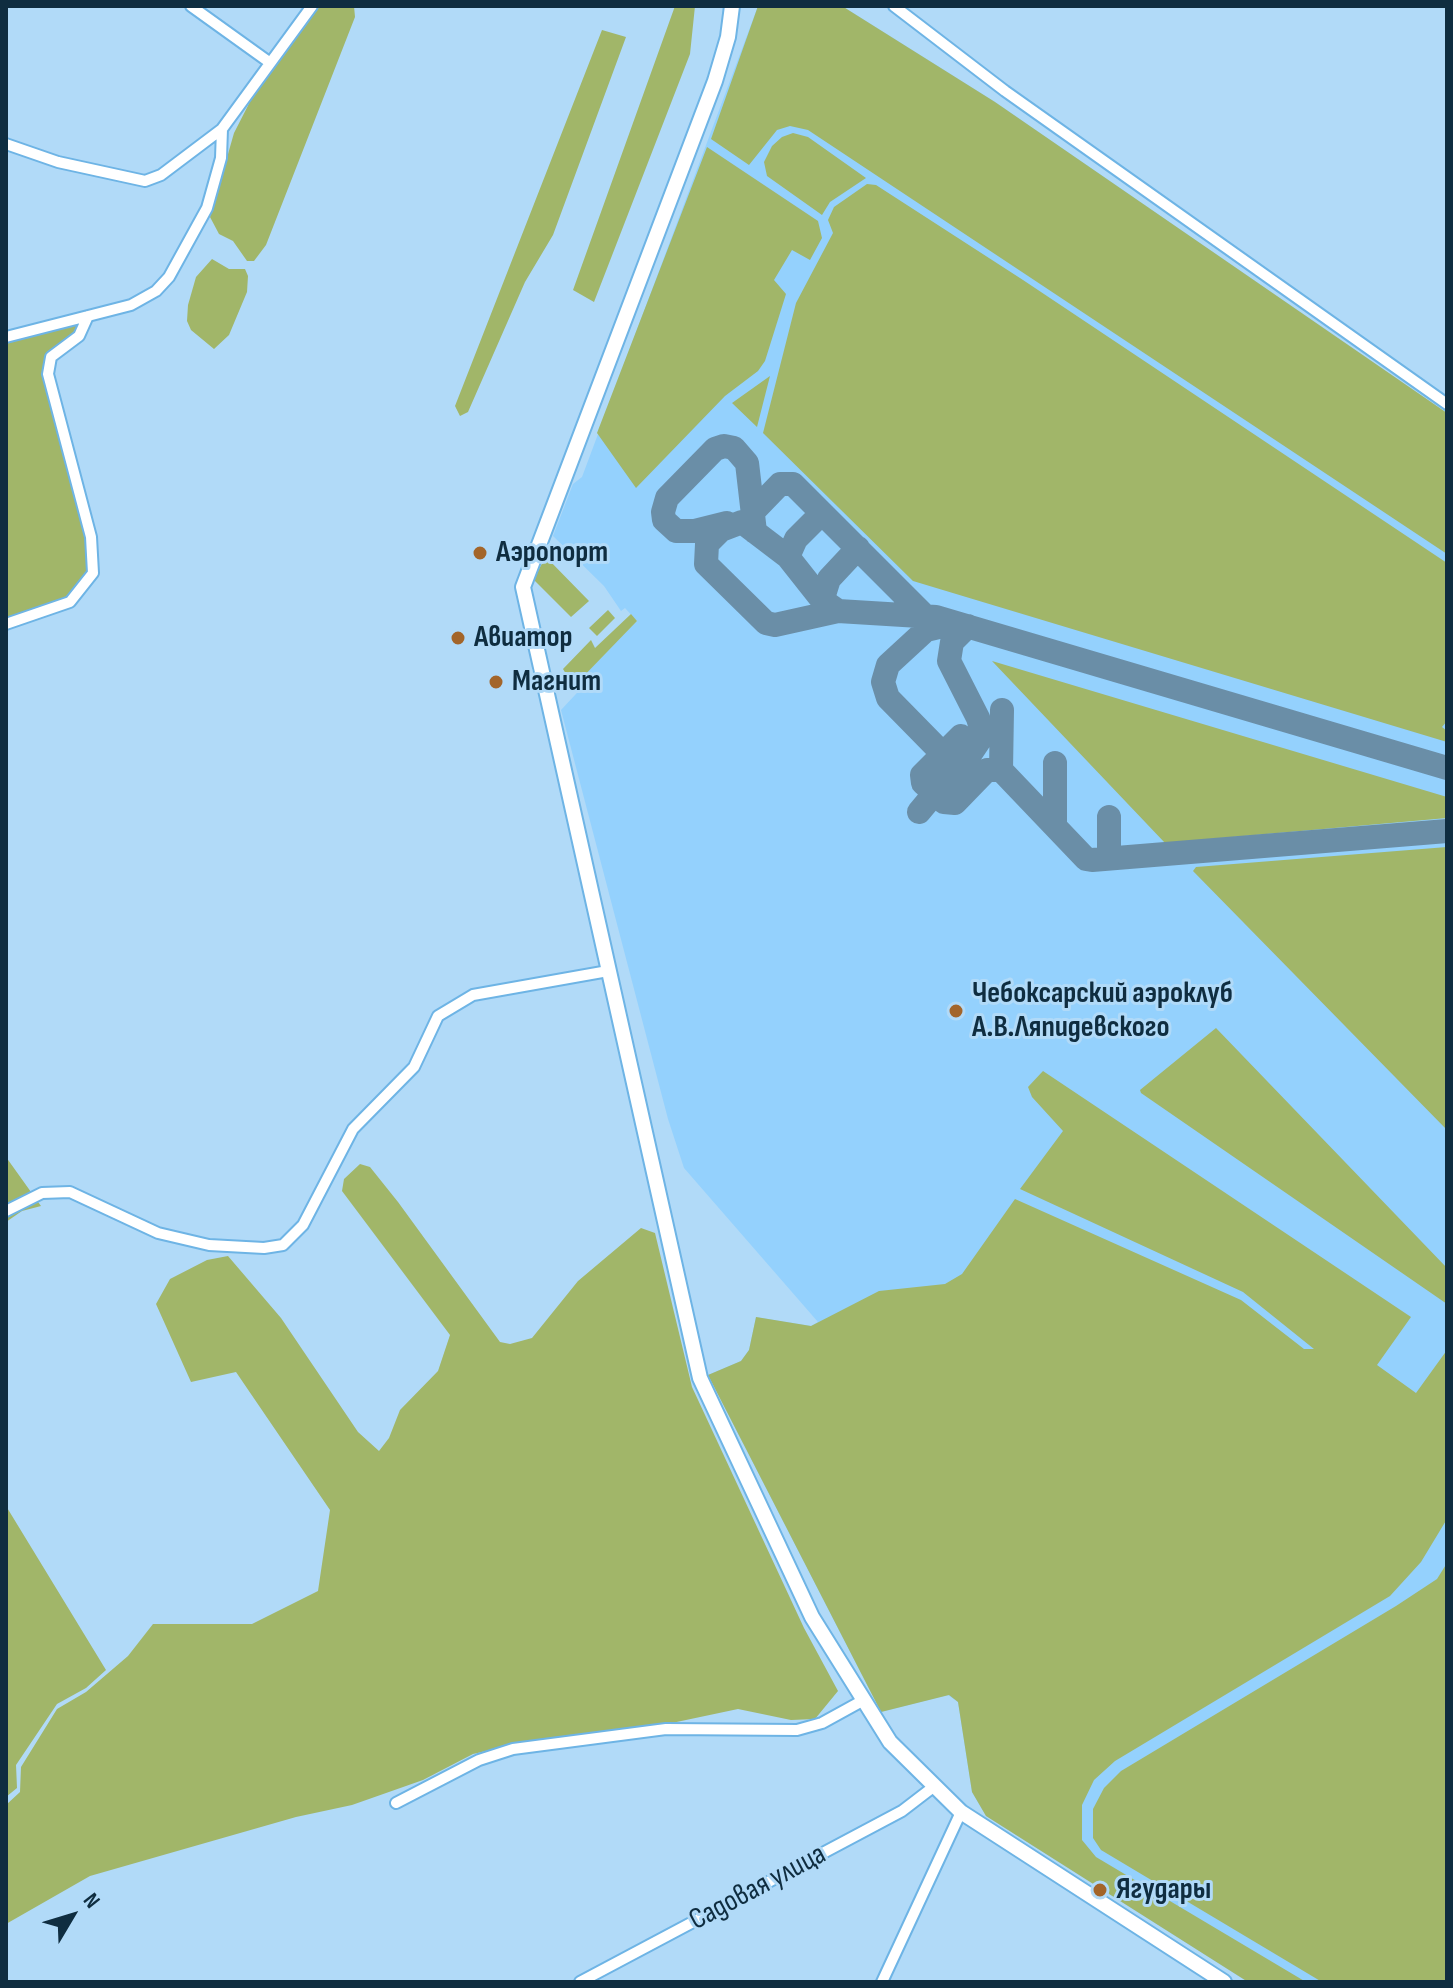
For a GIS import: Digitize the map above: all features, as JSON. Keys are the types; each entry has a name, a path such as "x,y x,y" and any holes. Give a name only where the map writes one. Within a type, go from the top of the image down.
{"street":[{"path":"191,6 269,62"},
{"path":"6,144 58,162 145,181 161,175 222,129 312,6"},
{"path":"732,6 728,37 715,81 523,587 700,1378 812,1617 890,1742 932,1788 961,1812 1224,1982"},
{"path":"894,6 1130,181 1447,404"},
{"path":"6,337 144,299 175,269 207,208 221,158 222,129"},
{"path":"6,624 70,602 88,584 93,573 91,537 48,374 51,357 79,336 88,316"},
{"path":"6,1211 42,1193 70,1192 158,1233 209,1245 264,1248 283,1245 303,1225 353,1129 414,1067 438,1016 473,995 608,971"},
{"path":"396,1803 479,1760 513,1749 666,1729 797,1730 822,1723 862,1701"},
{"name":"Садовая улица","path":"580,1982 902,1811 932,1788"},
{"path":"882,1982 961,1812"}],"shaded area":[{"path":"758,6 842,6 995,102 1447,413 1447,1982 1248,1982 986,1816 972,1792 958,1702 948,1695 881,1712 708,1375 741,1361 749,1350 756,1317 811,1326 818,1322 684,1168 668,1119 561,710 589,680 585,674 637,621 625,608 621,611 604,586 553,536 573,484 582,477"}],"green space":[{"path":"320,6 354,6 355,17 266,245 254,261 247,261 233,241 219,234 210,217 234,133 258,86"},
{"path":"675,6 695,6 690,54 594,302 573,290"},
{"path":"758,6 842,6 995,102 1447,413 1447,554 808,130 790,126 777,130 749,165 711,139"},
{"path":"602,30 626,37 553,235 525,282 468,412 460,416 455,406"},
{"path":"793,133 808,137 866,178 830,202 822,215 767,176 764,162 772,146"},
{"path":"707,147 818,221 822,238 810,260 792,250 774,280 786,294 765,361 758,371 725,396 636,488 597,433"},
{"path":"867,184 876,185 1023,280 1447,563 1447,721 1442,727 1447,731 1447,742 913,581 763,433 796,303 833,233 828,220 834,207"},
{"path":"212,259 229,269 245,269 248,276 247,292 229,335 214,349 191,330 187,321 196,277"},
{"path":"82,320 81,329 47,362 88,538 91,572 69,600 6,623 6,339"},
{"path":"770,376 757,427 732,403"},
{"path":"546,557 589,601 571,617 533,579"},
{"path":"608,610 615,618 597,636 589,628"},
{"path":"631,614 637,621 578,682 569,679 563,669 591,640 595,648"},
{"path":"992,661 1447,797 1447,818 1165,843"},
{"path":"1447,847 1447,1130 1193,871 1196,867"},
{"path":"1216,1028 1447,1268 1447,1304 1141,1093 1140,1090"},
{"path":"1043,1071 1411,1317 1377,1365 1416,1393 1447,1350 1447,1519 1421,1562 1390,1596 1115,1761 1094,1780 1082,1805 1082,1840 1096,1857 1306,1982 1248,1982 986,1816 972,1792 958,1702 949,1695 881,1712 708,1375 741,1361 749,1350 756,1317 811,1326 879,1291 945,1284 962,1274 1015,1199 1241,1300 1304,1349 1314,1349 1243,1292 1020,1189 1063,1131 1032,1097 1028,1087"},
{"path":"6,1157 41,1206 22,1211 6,1222"},
{"path":"360,1164 370,1167 398,1202 500,1342 510,1344 532,1338 578,1281 641,1228 655,1233 692,1387 804,1628 838,1691 815,1719 791,1720 738,1709 634,1731 535,1740 473,1754 423,1780 352,1805 296,1817 90,1876 6,1924 6,1805 20,1792 21,1767 57,1709 86,1692 128,1656 153,1624 252,1624 318,1591 330,1510 236,1372 191,1382 156,1304 170,1279 207,1260 228,1256 281,1318 358,1432 379,1451 389,1438 400,1410 438,1371 450,1335 342,1191 344,1179"},
{"path":"6,1506 106,1670 86,1688 57,1704 16,1765 17,1788 6,1797"},
{"path":"1447,1563 1447,1982 1322,1982 1101,1850 1093,1838 1093,1809 1104,1788 1121,1771 1396,1606 1437,1579"}],"taxiway":[{"path":"727,523 695,531 676,531 664,520 663,512 667,498 715,449 724,446 734,448 747,463 755,532"},
{"path":"752,513 780,484 793,484 924,615"},
{"path":"788,557 796,539 822,513"},
{"path":"838,611 775,625 766,623 706,564 707,544 721,530 742,522 788,557 822,600 838,611 936,617 1447,768"},
{"path":"827,604 824,595 829,579 858,548"},
{"path":"955,623 926,630 888,665 883,682 888,698 942,753 952,757 971,753 983,735 978,718 949,661 952,642 968,626"},
{"path":"1001,770 1002,710"},
{"path":"919,812 934,794 971,753 969,743 961,736 922,775 923,783 934,794 944,802 955,803 987,770 1001,770 1086,859 1447,831"},
{"path":"1055,763 1055,826"},
{"path":"1109,817 1109,849 1113,858"}],"place":[{"name":"Аэропорт","path":"480,553"},
{"name":"Авиатор","path":"458,638"},
{"name":"Магнит","path":"496,682"},
{"name":"Чебоксарский аэроклуб А.В.Ляпидевского","path":"956,1011"},
{"name":"Ягудары","path":"1100,1890"}]}
